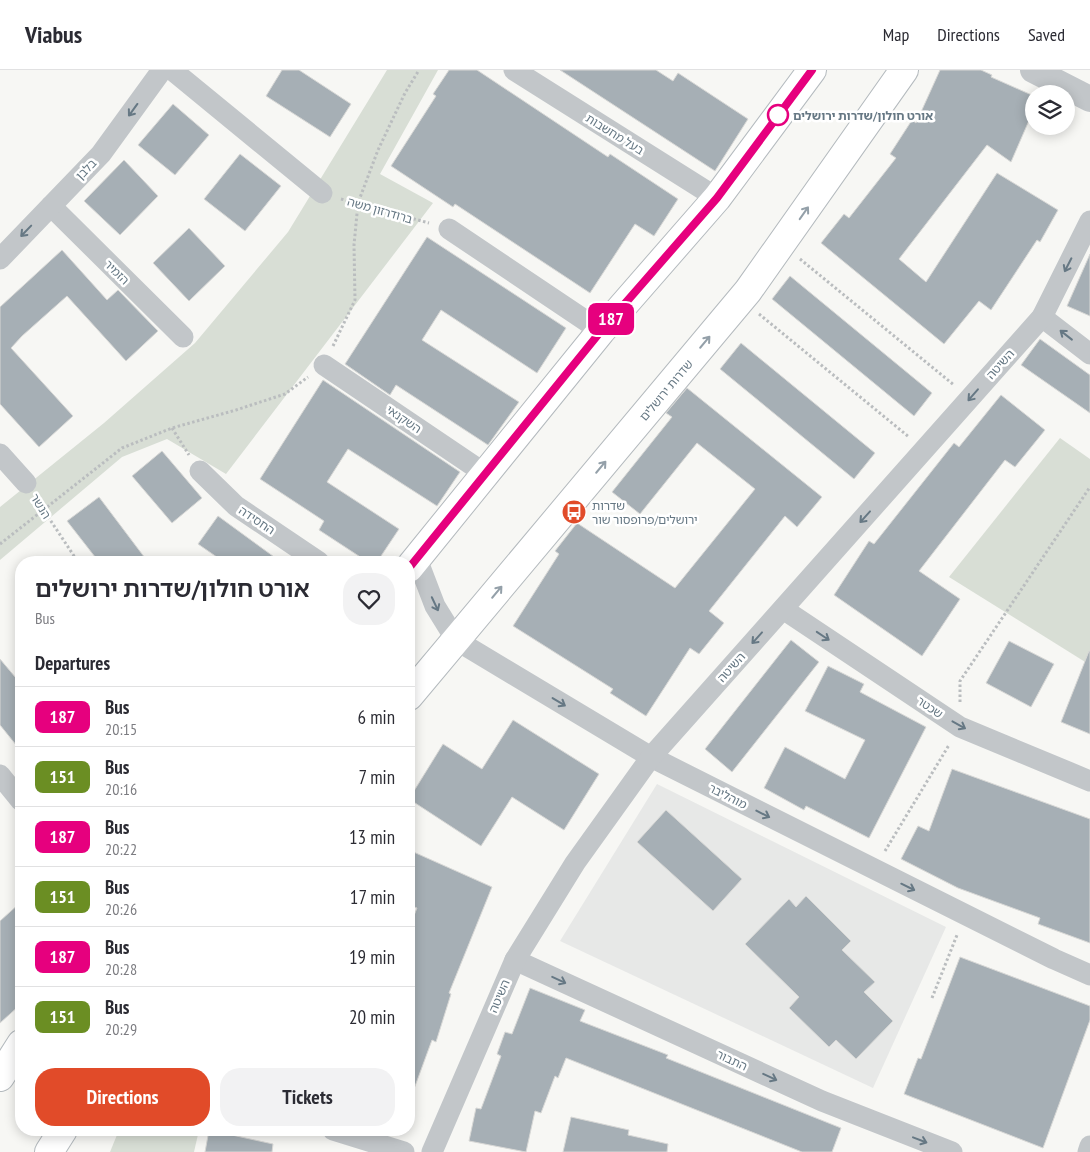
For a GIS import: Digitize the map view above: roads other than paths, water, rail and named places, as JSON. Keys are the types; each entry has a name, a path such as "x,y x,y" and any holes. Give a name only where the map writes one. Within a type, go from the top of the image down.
{"main road":[{"path":"415,560 601,331 717,198 812,70"},
{"name":"שדרות ירושלים","path":"415,689 748,291 904,70"},
{"path":"0,1077 15,1053"},
{"path":"49,1152 59,1136"}],"street":[{"name":"בלבן","path":"0,259 101,154 162,70"},
{"path":"172,70 322,193"},
{"name":"בעל מחשבות","path":"514,70 717,198"},
{"path":"1033,70 1090,99"},
{"name":"הזמיר","path":"51,206 183,337"},
{"name":"השיטה","path":"432,1152 515,960 575,863 651,758 1042,317 1090,221"},
{"path":"449,229 601,331"},
{"path":"1042,317 1090,354"},
{"name":"השקנאי","path":"324,365 484,473"},
{"name":"הנשר","path":"0,454 26,483"},
{"name":"החסידה","path":"200,471 236,506 310,556"},
{"name":"מוהליבר","path":"415,567 435,606 456,640 651,758 965,915 1090,975"},
{"name":"שכטר","path":"783,608 960,727 1090,781"},
{"name":"התבור","path":"515,960 822,1101 952,1152"},
{"path":"352,1136 404,1152"},
{"path":"1088,1152 1090,1146"}],"place":[{"name":"אורט חולון/שדרות ירושלים","path":"778,115"},
{"name":"שדרות ירושלים/פרופסור שור","path":"574,512"}]}
